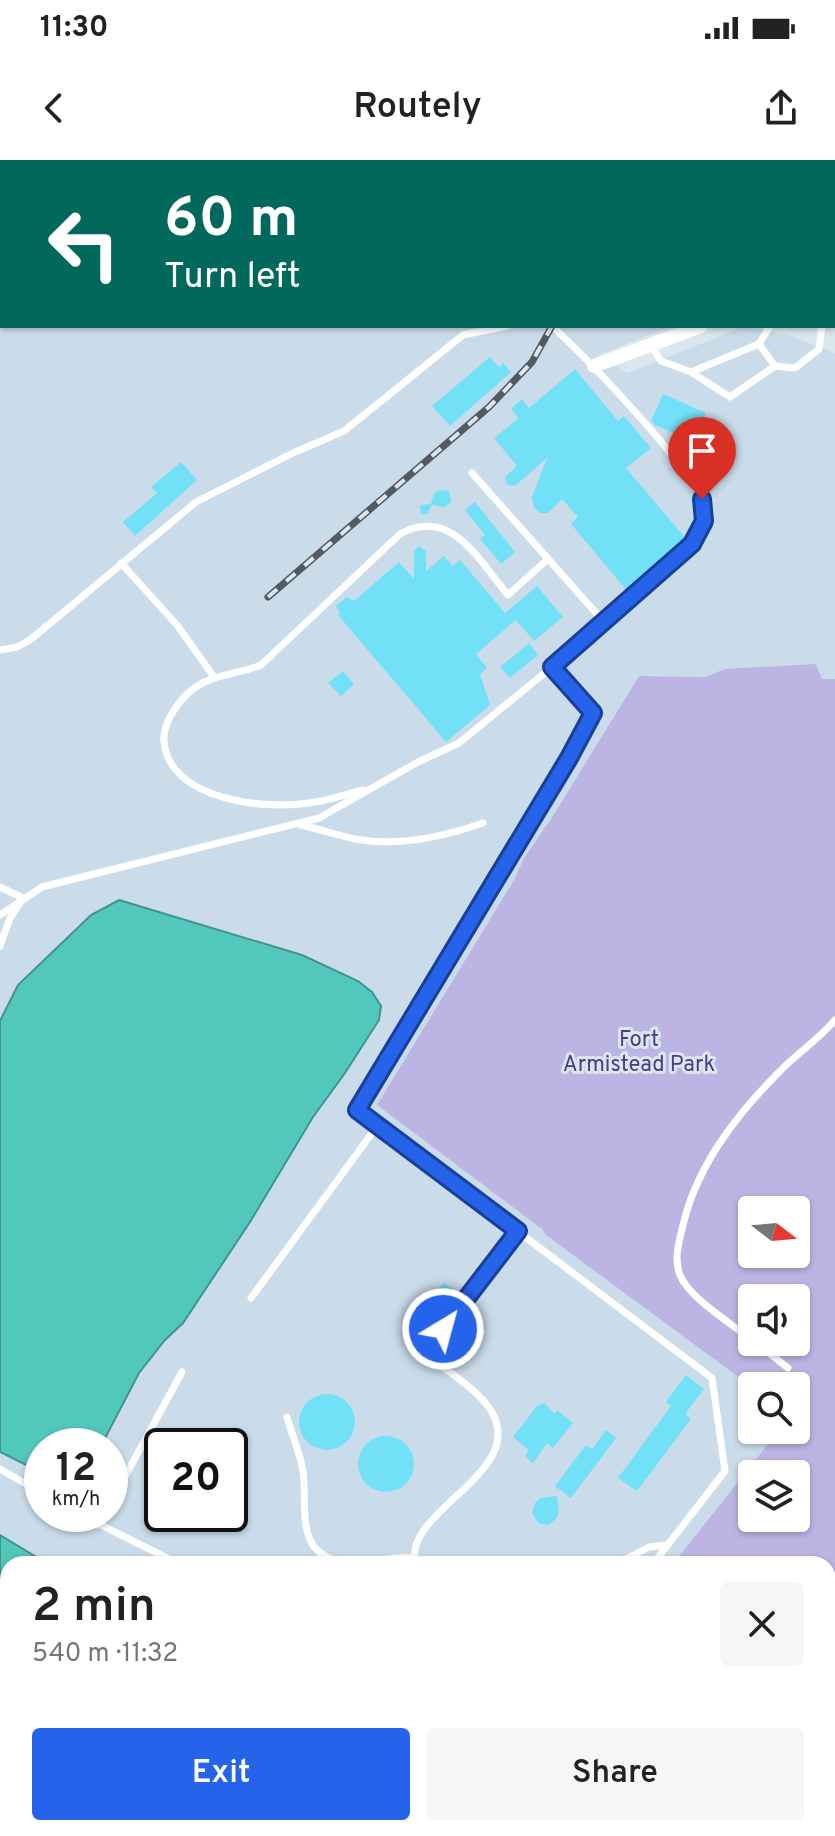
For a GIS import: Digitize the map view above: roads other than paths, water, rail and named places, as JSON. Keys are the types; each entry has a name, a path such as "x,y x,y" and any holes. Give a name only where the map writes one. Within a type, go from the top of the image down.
{"street":[{"path":"594,366 696,328"}],"lane":[{"path":"0,650 17,647 30,640 196,502 344,431 463,335 497,328"},
{"path":"0,915 42,887 319,818 418,762 459,743 552,667 692,544 701,532 705,511 694,483 594,366 554,328"},
{"path":"691,372 759,344 769,328"},
{"path":"651,345 661,361 691,372 730,397 775,366 795,368 819,349 822,328"},
{"path":"759,344 775,366"},
{"path":"472,473 604,622"},
{"path":"374,787 310,803 279,805 216,795 193,786 180,776 168,758 164,740 166,725 178,704 195,687 214,677 241,673 261,665 400,534 413,527 427,524 441,526 455,534 508,595 548,559"},
{"path":"121,563 177,625 214,677"},
{"path":"552,667 593,713 561,772 357,1110 712,1378 725,1471 659,1556"},
{"path":"299,824 359,840 412,840 443,836 483,823"},
{"path":"0,887 23,898"},
{"path":"0,946 10,918 23,898"},
{"path":"738,1328 692,1292 681,1277 677,1262 685,1219 699,1178 725,1135 780,1071 835,1020"},
{"path":"251,1298 378,1125"},
{"path":"416,1556 425,1529 486,1466 498,1441 490,1410 479,1395 424,1354 518,1231"},
{"path":"773,1356 788,1368"},
{"path":"128,1471 182,1372"},
{"path":"287,1417 301,1460 306,1531 314,1547 331,1556"},
{"path":"0,1469 24,1483"},
{"path":"113,1532 162,1556"},
{"path":"632,1556 649,1547 667,1545"}],"railway":[{"path":"268,597 489,407 532,362 551,328"}],"park label":[{"name":"Fort Armistead Park","path":"639,1050"}]}
